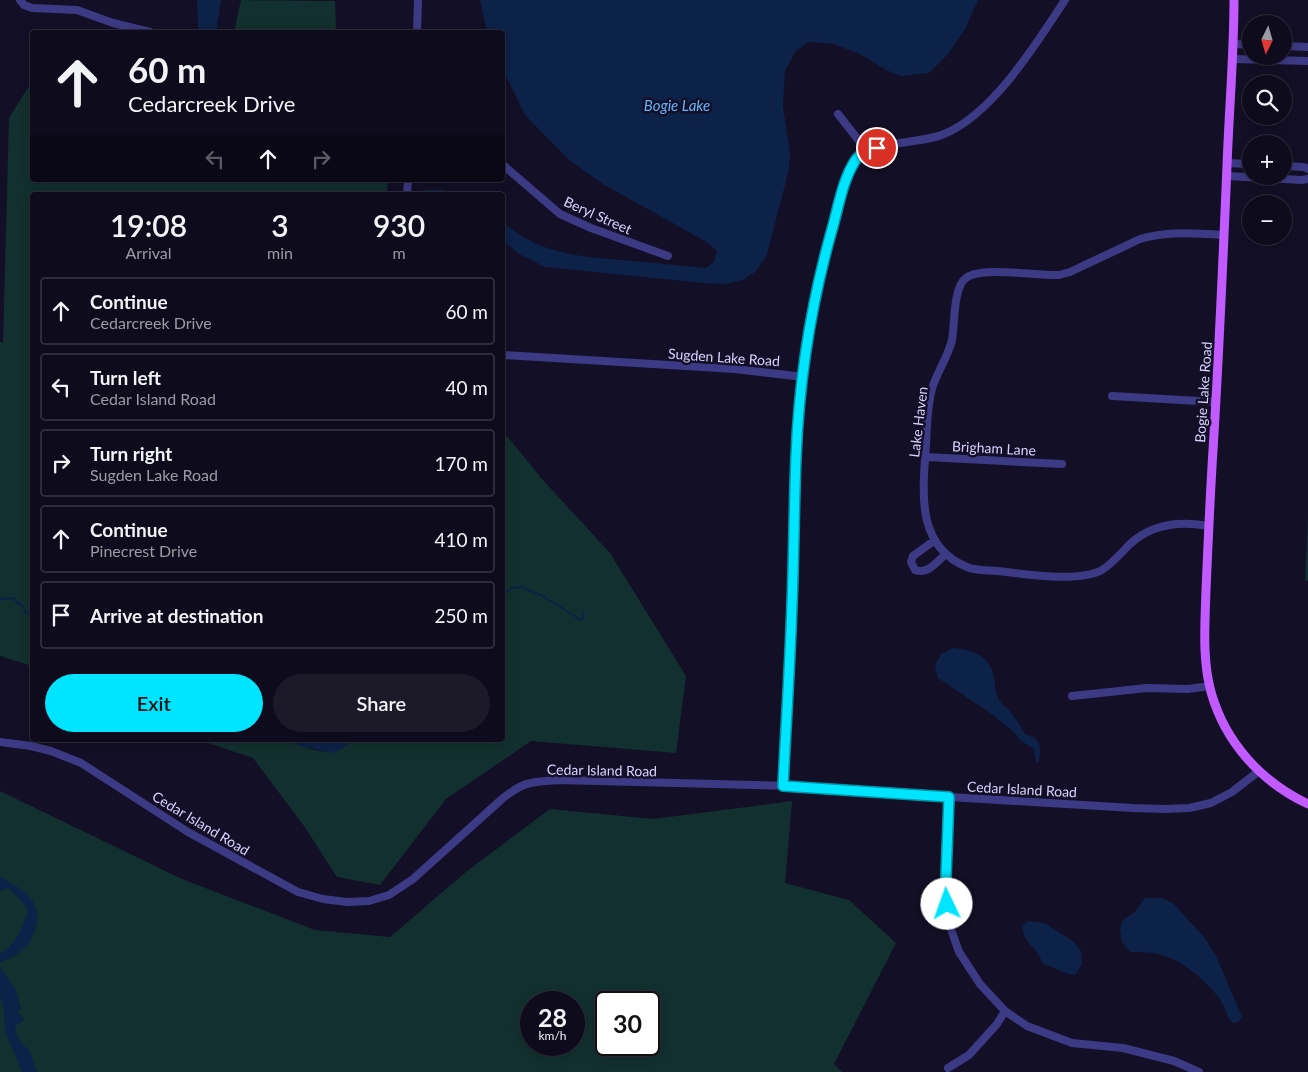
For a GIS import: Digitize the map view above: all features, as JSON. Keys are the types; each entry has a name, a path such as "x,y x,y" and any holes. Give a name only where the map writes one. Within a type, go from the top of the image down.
{"main road":[{"name":"Bogie Lake Road","path":"1234,0 1234,44 1208,526 1205,659 1217,710 1230,736 1259,772 1281,789 1308,804"}],"street":[{"path":"20,0 24,6 32,8 77,10 113,23 142,30"},
{"path":"417,30 418,0"},
{"path":"783,786 792,605 796,455 810,324 821,269 843,189 856,159 867,151 887,144 909,143 936,137 968,122 1007,82 1065,0"},
{"path":"1234,44 1242,44"},
{"path":"1292,46 1308,47"},
{"path":"1233,59 1242,59"},
{"path":"1292,60 1308,60"},
{"path":"838,114 867,151"},
{"path":"1227,163 1242,164"},
{"path":"1292,166 1308,169"},
{"name":"Beryl Street","path":"505,167 560,214 591,228 668,256"},
{"path":"1227,176 1302,180 1308,178"},
{"name":"Lake Haven","path":"1208,526 1176,524 1151,530 1140,536 1102,570 1085,575 1048,576 970,568 955,561 946,554 935,540 927,523 923,504 932,389 952,342 958,289 964,280 976,273 1059,275 1070,272 1140,239 1152,236 1182,233 1224,235"},
{"name":"Sugden Lake Road","path":"505,355 735,369 804,377"},
{"path":"1112,396 1216,402"},
{"name":"Brigham Lane","path":"926,457 1062,464"},
{"path":"935,540 912,556 911,562 915,570 921,572 927,570 946,554"},
{"path":"1072,696 1147,688 1188,689 1210,686"},
{"name":"Cedar Island Road","path":"0,742 51,751 81,763 188,832 298,892 323,899 348,902 369,901 389,895 397,890 413,879 502,799 517,787 532,782 558,780 783,786 1165,809 1189,808 1211,803 1232,792 1259,772"},
{"path":"949,797 946,877 947,918 959,952 980,984 1005,1011 1027,1026 1072,1043 1123,1048 1174,1061 1199,1072"},
{"path":"948,1068 969,1055 997,1024 1005,1011"}],"green space":[{"path":"241,0 335,1 336,30 234,30"},
{"path":"30,84 30,182 388,182 387,192 30,192 30,665 0,656 0,342 3,342 9,118"},
{"path":"505,433 542,479 610,553 686,676 676,753 531,741 446,799 380,885 337,877 304,826 253,758 205,742 294,742 311,749 325,752 338,750 349,742 505,742"},
{"path":"1308,516 1308,581 1305,581"},
{"path":"0,791 182,879 315,930 390,937 467,871 550,809 653,819 792,801 785,883 849,900 896,943 834,1064 842,1072 0,1072"}],"water":[{"path":"197,0 221,0 216,30 198,30"},
{"name":"Bogie Lake","path":"480,0 978,0 965,29 948,54 929,73 901,76 886,70 860,54 833,44 808,42 795,52 785,71 783,106 790,154 789,169 767,255 755,272 743,280 725,284 545,267 519,254 505,243 505,224 532,242 564,253 581,256 706,268 714,262 717,251 708,243 603,184 569,160 525,115 505,74 505,30 487,30"},
{"path":"425,190 444,190 449,192 425,192"},
{"path":"953,648 978,654 991,667 997,694 1001,702 1011,712 1026,735 1035,738 1039,744 1038,763 1034,749 1020,740 1014,732 993,715 938,678 935,666 941,654"},
{"path":"295,742 349,742 341,749 332,752"},
{"path":"0,877 16,886 29,897 37,911 37,920 35,930 27,945 12,957 0,963 0,953 14,941 28,911 21,900 8,888 0,891"},
{"path":"1145,898 1162,898 1173,903 1204,937 1216,956 1242,1017 1238,1022 1232,1023 1218,996 1189,969 1161,955 1130,952 1122,942 1120,929 1123,920 1135,912"},
{"path":"1028,921 1044,923 1073,941 1081,951 1082,964 1075,975 1043,964 1038,953 1023,933 1022,926"},
{"path":"0,967 16,990 21,1008 18,1012 24,1019 16,1025 15,1031 22,1044 29,1050 37,1072 22,1072 5,1031 4,1012 0,995"}],"waterway":[{"path":"505,593 512,588 521,587 541,595 581,620 584,617 582,611"},
{"path":"0,599 14,598 17,603 22,605 26,613 30,614"}],"route":[{"path":"877,148 867,151 856,159 843,189 821,269 810,324 796,455 792,605 783,786 949,797 946,877 947,904"}]}
